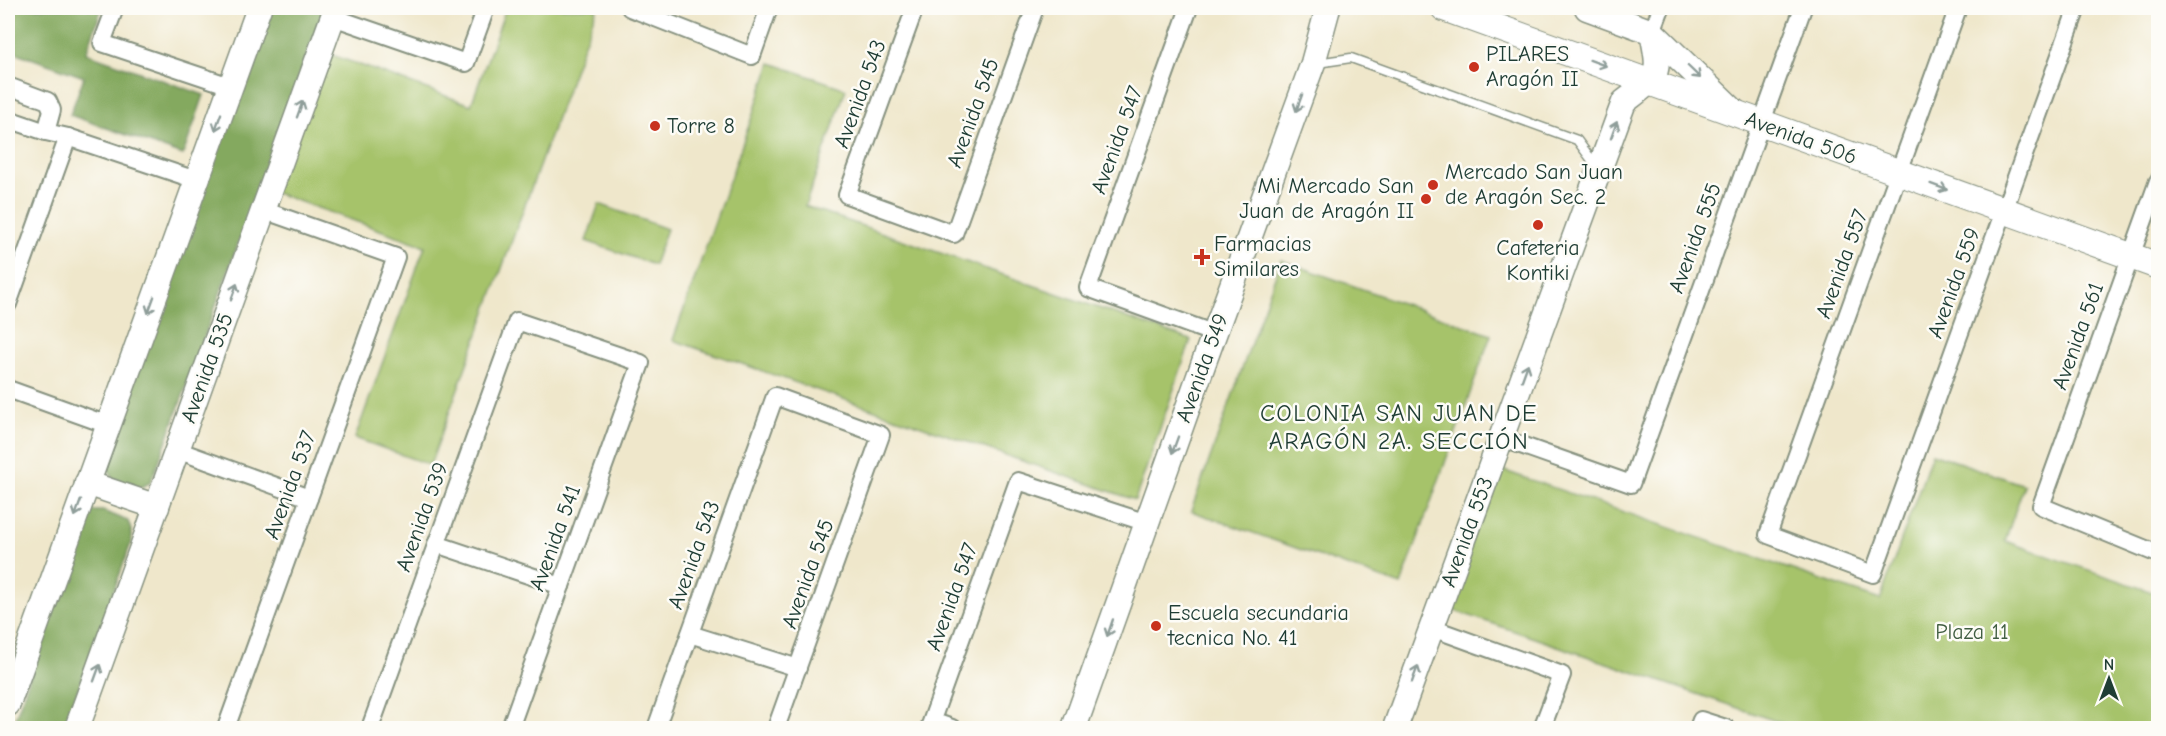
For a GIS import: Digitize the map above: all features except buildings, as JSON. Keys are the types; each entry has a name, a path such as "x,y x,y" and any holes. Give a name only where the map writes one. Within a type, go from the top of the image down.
{"main road":[{"name":"Avenida 506","path":"1444,8 2158,266"}],"street":[{"path":"114,8 102,42 230,86"},
{"path":"8,704 259,8"},
{"path":"334,12 466,63 486,8"},
{"path":"630,8 752,56 769,8"},
{"name":"Avenida 543","path":"915,8 847,195 954,234"},
{"name":"Avenida 545","path":"954,234 1035,8"},
{"name":"Avenida 547","path":"1189,8 1088,288 1215,334"},
{"name":"Avenida 549","path":"1074,729 1313,63 1328,8"},
{"path":"1587,8 1652,32 1749,120"},
{"path":"1650,82 1655,76 1657,64 1652,32 1660,8"},
{"name":"Avenida 555","path":"1501,438 1630,484 1749,120 1803,8"},
{"name":"Avenida 557","path":"1873,574 1768,535 1958,8"},
{"name":"Avenida 559","path":"1873,574 2078,8"},
{"name":"Avenida 535","path":"77,729 334,12"},
{"name":"Avenida 553","path":"1395,729 1624,102 1650,82"},
{"path":"8,86 48,101 52,110 46,132"},
{"path":"8,119 196,180"},
{"path":"8,304 68,137"},
{"name":"Avenida 561","path":"2158,181 2041,506 2158,554"},
{"name":"Avenida 537","path":"226,729 396,257 263,210"},
{"name":"Avenida 539","path":"370,729 517,321 642,363"},
{"name":"Avenida 541","path":"510,729 642,363"},
{"path":"8,389 108,425"},
{"name":"Avenida 543","path":"656,729 775,396 881,435"},
{"name":"Avenida 545","path":"776,729 881,435"},
{"path":"177,450 309,498"},
{"name":"Avenida 547","path":"930,725 1018,481 1147,523"},
{"path":"87,483 157,507"},
{"path":"436,544 561,586"},
{"path":"1432,628 1562,675 1542,729"},
{"path":"690,634 798,668"},
{"path":"1699,724 1726,729"},
{"path":"930,725 952,729"}],"lane":[{"path":"1313,63 1351,58 1577,140 1599,170"}],"green space":[{"path":"8,8 102,8 86,53 204,95 183,155 70,115 84,77 8,50"},
{"path":"262,8 324,8 158,464 150,483 139,488 113,478 107,467 109,455"},
{"path":"506,8 597,8 430,465 355,438 425,246 270,191 321,51 471,105"},
{"path":"771,63 846,89 805,206 1191,340 1135,500 673,340"},
{"path":"599,204 667,229 654,265 586,241"},
{"path":"1281,260 1491,335 1401,585 1191,511"},
{"name":"Plaza 11","path":"1932,453 2024,485 2005,541 2158,594 2158,728 1796,728 1447,608 1496,468 1880,600"},
{"path":"93,511 103,511 128,521 131,543 64,728 12,728 84,520"}],"place":[{"name":"PILARES Aragón II","path":"1474,67"},
{"name":"Torre 8","path":"655,126"},
{"name":"Mercado San Juan de Aragón Sec. 2","path":"1433,185"},
{"name":"Mi Mercado San Juan de Aragón II","path":"1426,199"},
{"name":"Cafeteria Kontiki","path":"1538,225"},
{"name":"Farmacias Similares","path":"1202,257"},
{"name":"Escuela secundaria tecnica No. 41","path":"1156,626"}],"district":[{"name":"COLONIA SAN JUAN DE ARAGÓN 2A. SECCIÓN","path":"1399,427"}]}
